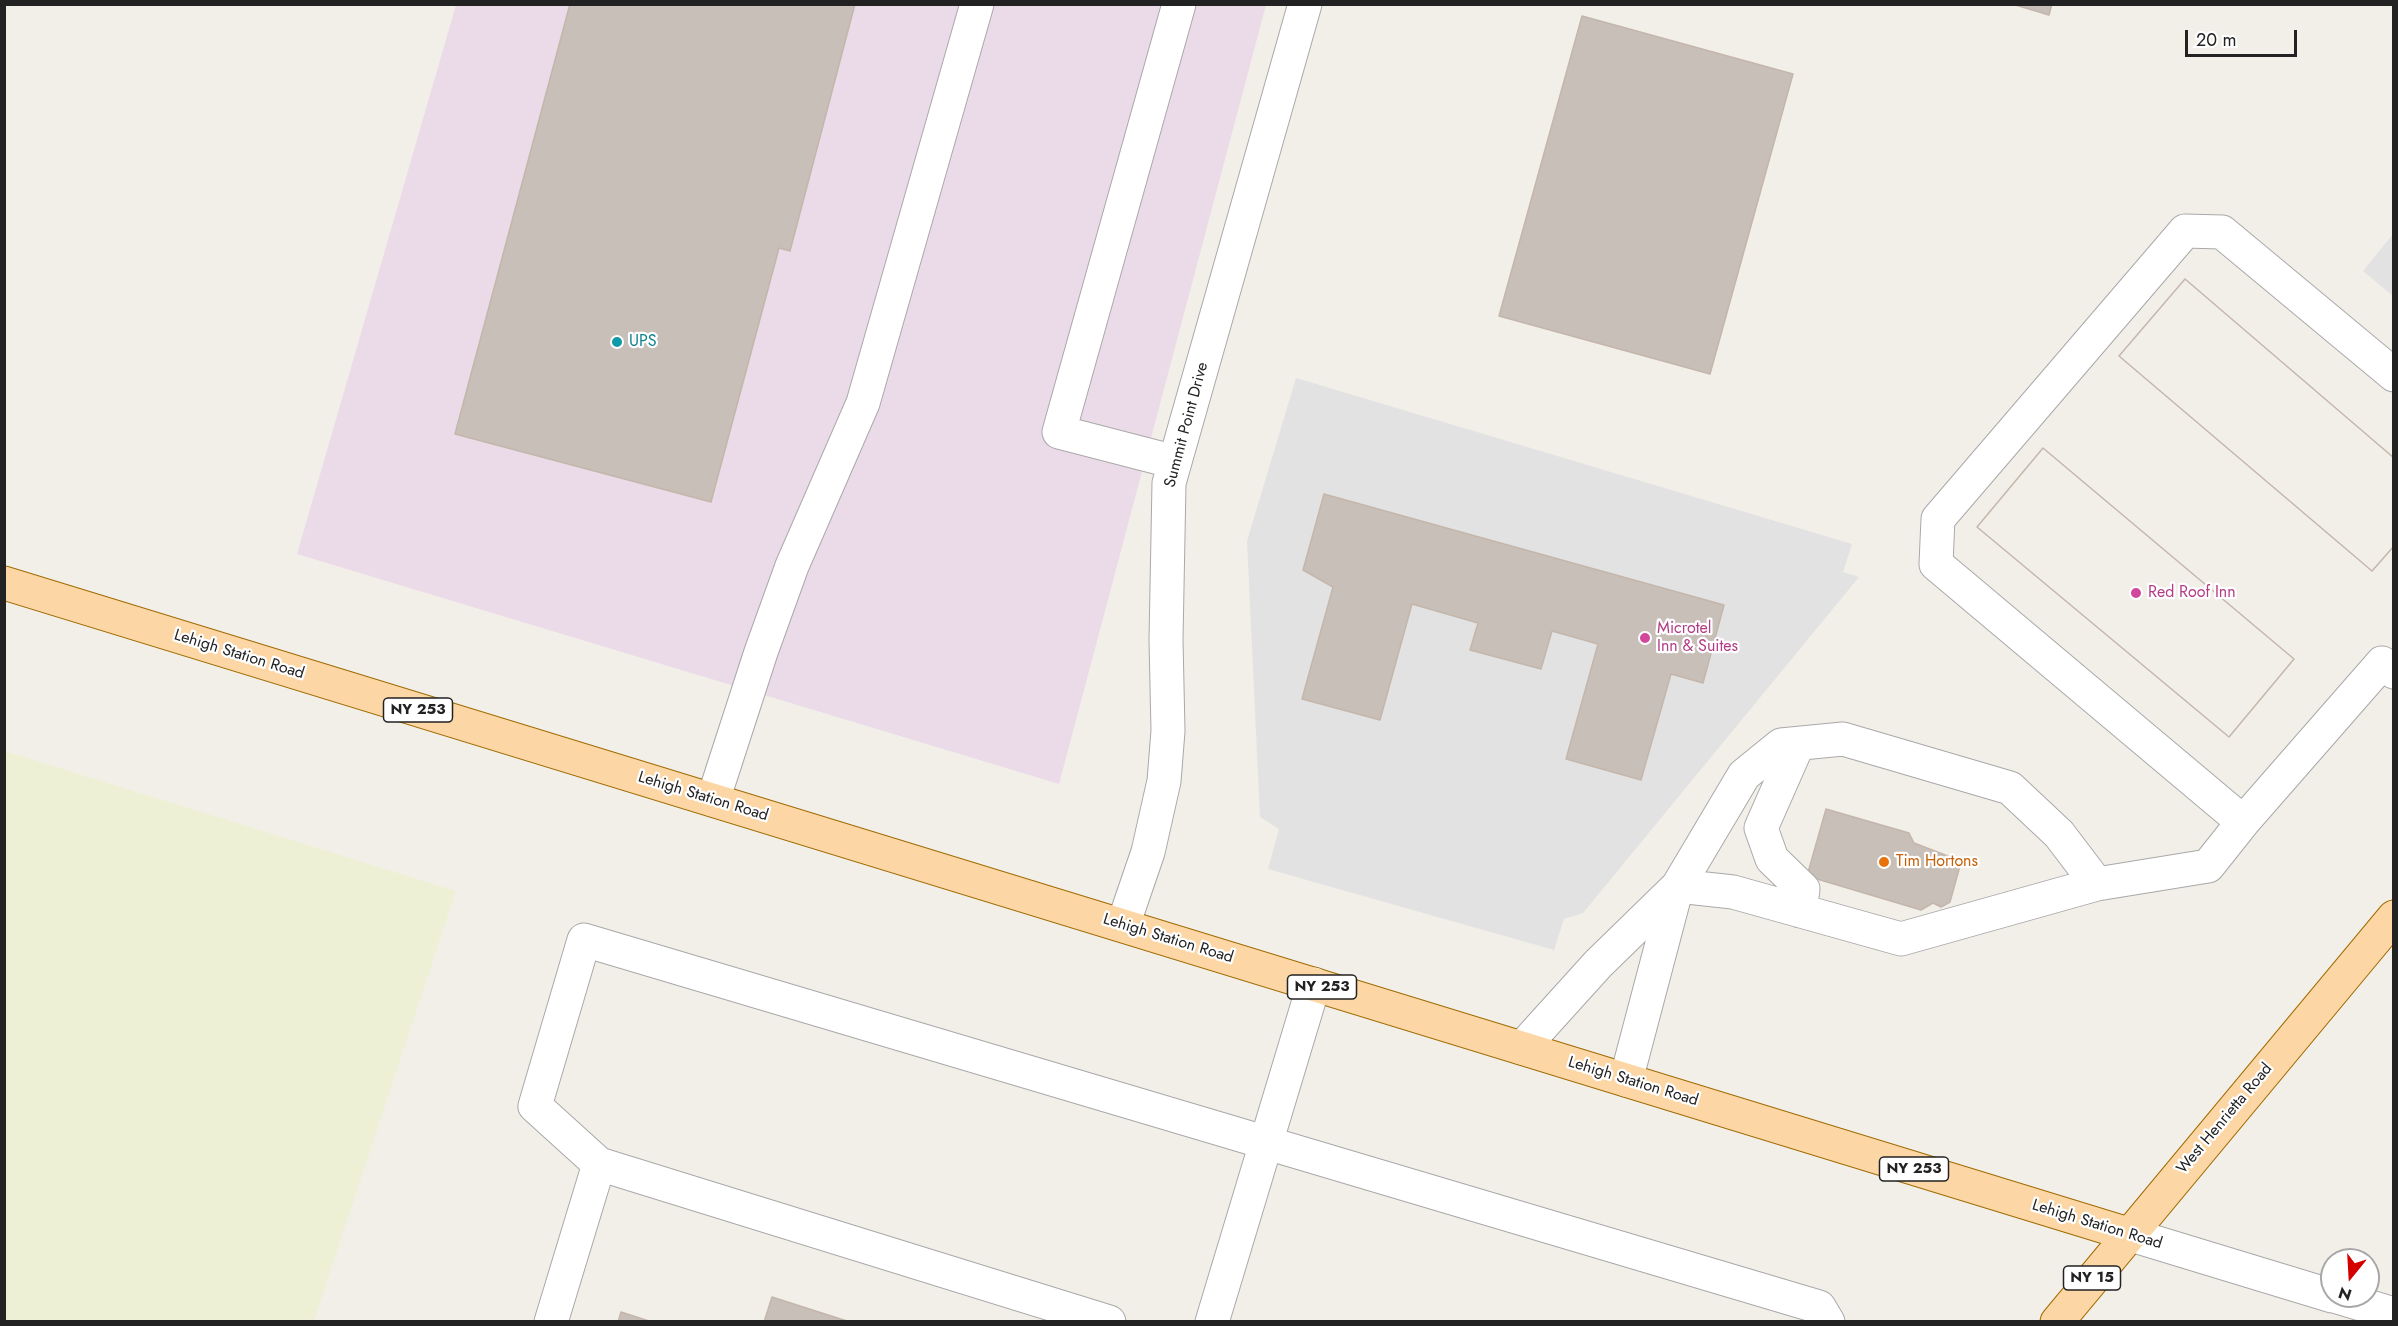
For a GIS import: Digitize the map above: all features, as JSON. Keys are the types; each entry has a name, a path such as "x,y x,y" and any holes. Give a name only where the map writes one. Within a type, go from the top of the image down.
{"main road":[{"name":"Lehigh Station Road","path":"4,583 2128,1234"},
{"name":"West Henrietta Road","path":"2057,1322 2394,917"}],"street":[{"path":"713,800 761,652 792,566 863,403 977,4"},
{"path":"1175,462 1059,432 1179,4"},
{"name":"Summit Point Drive","path":"1123,925 1148,852 1164,781 1168,730 1166,640 1169,483 1305,4"},
{"path":"2244,822 1936,564 1938,519 2185,231 2222,232 2394,375"},
{"path":"1678,886 1733,892 1901,939 2097,884 2208,866 2244,822 2390,661"},
{"path":"1522,1048 1598,964 1678,886 1744,775 1781,745 1843,740 2010,788 2059,834 2097,884"},
{"path":"1798,744 1761,828 1772,859 1803,888 1800,911"},
{"path":"1626,1080 1678,886"},
{"path":"1109,1322 599,1164 535,1106 584,940 1819,1307 1828,1322"},
{"path":"1212,1322 1314,984"},
{"path":"551,1322 599,1164"},
{"name":"Lehigh Station Road","path":"2128,1234 2320,1292"},
{"name":"Lehigh Station Road","path":"2374,1308 2394,1314"}],"shaded area":[{"path":"456,5 1266,5 1059,784 297,554"},
{"path":"2393,234 2393,296 2363,271"},
{"path":"1296,378 1852,544 1843,572 1859,577 1583,913 1564,919 1554,950 1268,869 1279,829 1260,817 1247,541"}],"green space":[{"path":"5,751 456,891 314,1321 5,1321"}],"building":[{"name":"UPS","path":"570,4 855,4 790,251 779,248 711,502 455,434"},
{"path":"2012,4 2052,4 2049,15"},
{"path":"1582,16 1793,74 1710,374 1499,316"},
{"path":"2185,279 2394,458 2394,546 2372,571 2119,356"},
{"path":"2185,279 2394,458 2394,546 2372,571 2119,356"},
{"name":"Red Roof Inn","path":"2043,448 2294,659 2229,737 1977,527"},
{"name":"Red Roof Inn","path":"2043,448 2294,659 2229,737 1977,527"},
{"name":"Microtel Inn & Suites","path":"1324,494 1724,605 1703,683 1671,674 1641,780 1566,759 1598,644 1552,631 1541,669 1470,650 1478,623 1412,604 1380,720 1302,699 1333,587 1303,570"},
{"name":"Tim Hortons","path":"1826,809 1909,833 1914,843 1953,858 1960,866 1950,902 1941,907 1933,903 1921,910 1807,876"},
{"path":"772,1297 850,1322 764,1322"},
{"path":"621,1312 652,1322 618,1322"}],"place":[{"name":"UPS","path":"617,342"},
{"name":"Red Roof Inn","path":"2136,593"},
{"name":"Microtel Inn & Suites","path":"1645,638"},
{"name":"Tim Hortons","path":"1884,862"}]}
